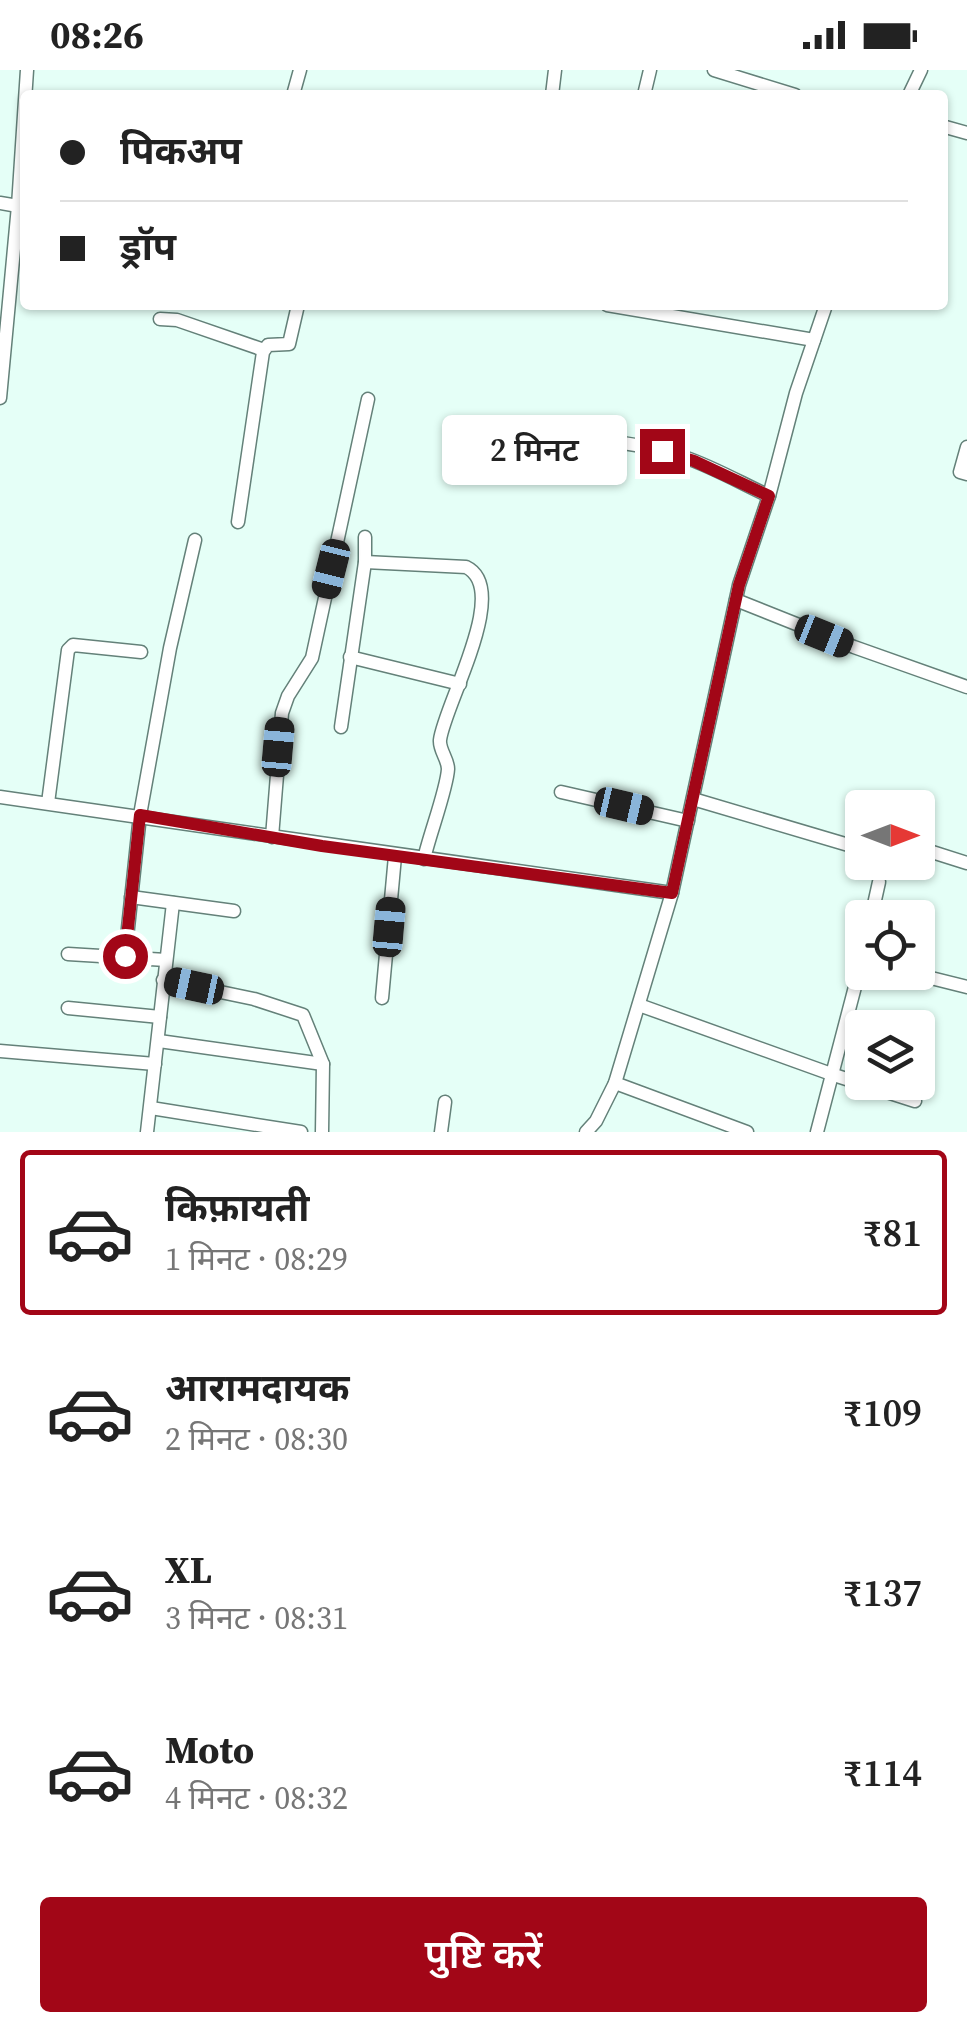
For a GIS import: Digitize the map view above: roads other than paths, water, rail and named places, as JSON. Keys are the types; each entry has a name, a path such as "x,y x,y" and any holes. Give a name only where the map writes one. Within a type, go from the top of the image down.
{"street":[{"path":"714,70 779,90"},
{"path":"0,398 20,216"},
{"path":"238,522 264,350 268,345 289,344 297,310"},
{"path":"637,310 814,340"},
{"path":"586,1132 616,1083 672,893 736,600 824,310"},
{"path":"160,319 177,320 264,350"},
{"path":"272,837 282,713 312,658 368,400"},
{"path":"524,434 600,440 662,451 694,461 769,496"},
{"path":"967,447 960,472 967,474"},
{"path":"341,727 365,562 365,536"},
{"path":"125,956 140,815 170,648 195,540"},
{"path":"365,562 466,566 477,575 481,585 477,631 440,740 448,768 424,859"},
{"path":"736,600 854,648 967,687"},
{"path":"48,803 68,650 73,645 140,652"},
{"path":"350,658 460,684"},
{"path":"561,792 688,821"},
{"path":"0,797 672,893"},
{"path":"693,799 845,844"},
{"path":"935,853 967,864"},
{"path":"382,998 396,856"},
{"path":"876,900 879,882"},
{"path":"131,898 234,911"},
{"path":"148,1132 173,903"},
{"path":"68,954 166,960"},
{"path":"935,979 967,987"},
{"path":"163,980 297,1011 309,1023 324,1064 322,1132"},
{"path":"817,1132 855,990"},
{"path":"639,1004 834,1076 915,1101"},
{"path":"68,1008 160,1017"},
{"path":"159,1041 324,1064"},
{"path":"0,1051 155,1064"},
{"path":"616,1083 747,1132"},
{"path":"441,1132 445,1102"},
{"path":"151,1108 301,1132"}]}
